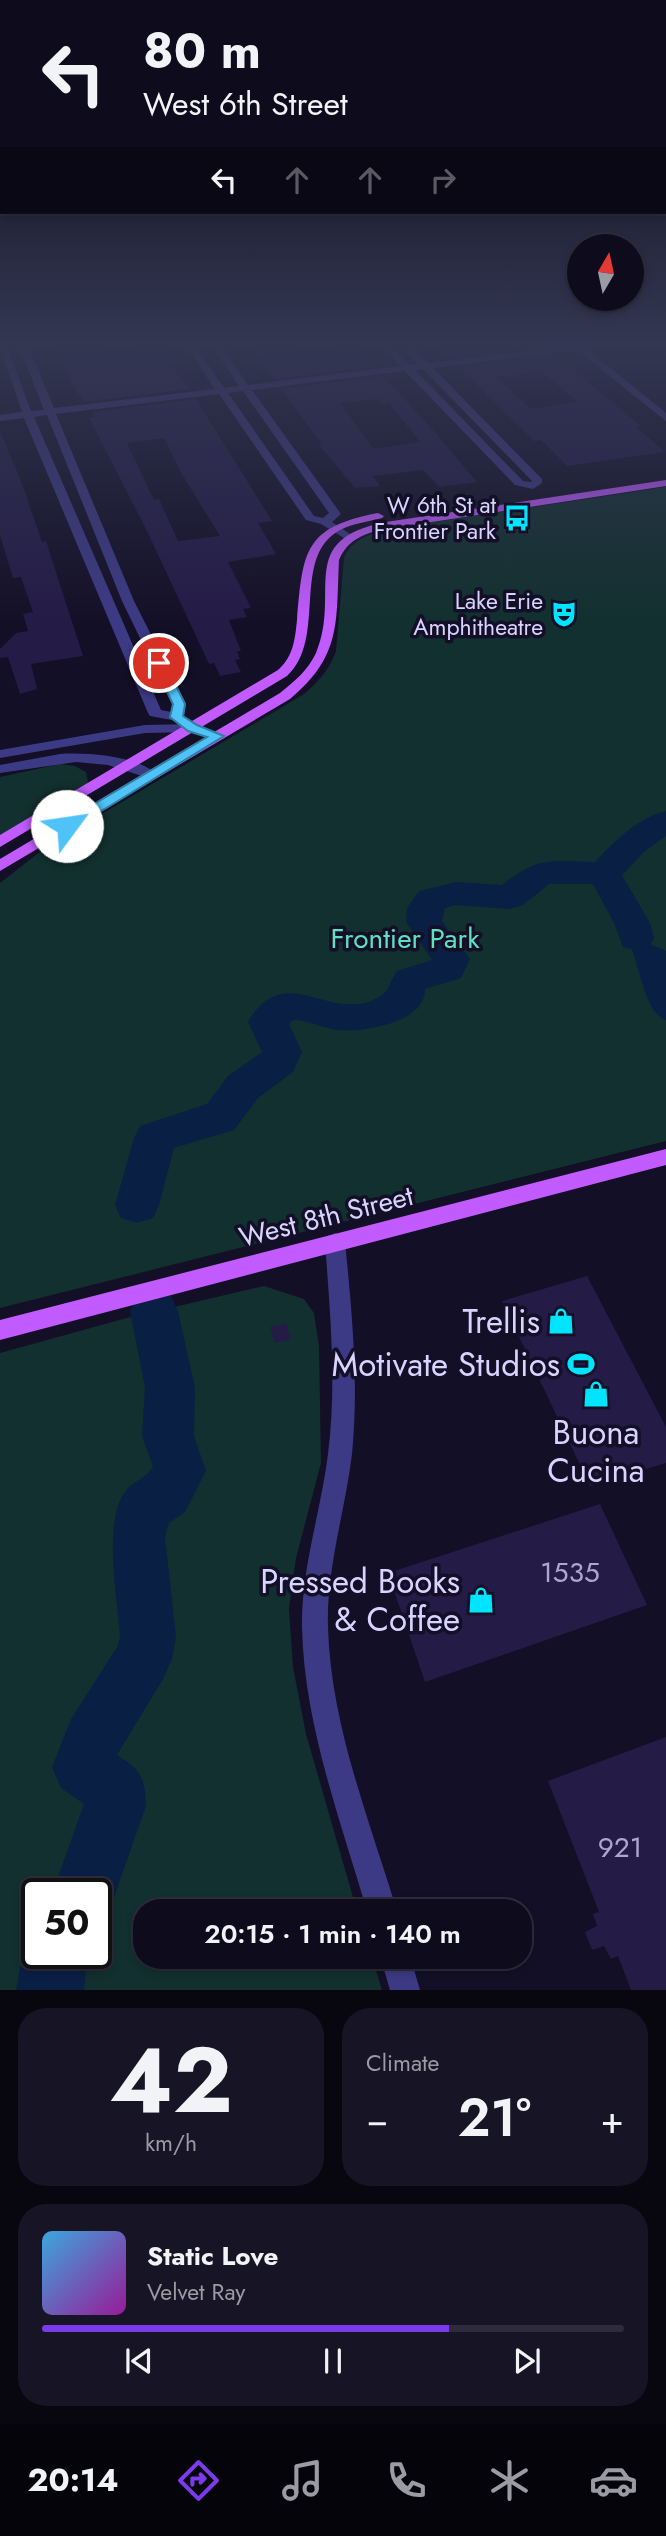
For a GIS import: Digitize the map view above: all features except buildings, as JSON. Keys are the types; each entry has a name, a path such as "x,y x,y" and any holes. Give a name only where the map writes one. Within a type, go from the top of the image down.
{"main road":[{"path":"0,842 265,686 292,664 301,641 309,558 316,544 334,525 365,518 666,474"},
{"path":"0,866 298,687 316,669 327,641 333,559 338,548 352,536 540,493 666,483"},
{"name":"West 8th Street","path":"0,1330 666,1157"}],"street":[{"path":"38,439 155,713 177,717 192,728 217,736"},
{"path":"61,439 128,601 179,704 177,717"},
{"path":"254,439 310,518 334,525 352,536"},
{"path":"281,439 335,514 334,525"},
{"path":"476,439 519,483 540,493"},
{"path":"497,439 538,481 540,493"},
{"path":"0,754 145,729 192,728"},
{"path":"0,769 82,756 111,759 151,775"},
{"path":"335,1242 341,1320 342,1432 334,1493 318,1565 315,1628 331,1731 379,1899"},
{"path":"399,1969 405,1990"}],"green space":[{"name":"Frontier Park","path":"666,487 666,1141 0,1308 0,883 46,847 304,694 319,680 336,651 344,558 347,551 364,537 393,528"},
{"path":"60,764 75,766 86,772 86,786 0,836 0,777"},
{"path":"264,1286 304,1299 314,1313 319,1346 321,1463 296,1558 289,1609 293,1667 306,1734 354,1899 133,1899 133,1969 376,1969 382,1990 0,1990 0,1353 123,1319"}],"water":[{"path":"636,938 666,951 666,1020 659,1016 648,1000 631,948 631,941"}],"waterway":[{"path":"604,873 633,843 666,821"},
{"path":"137,1205 155,1138 206,1120 219,1119 243,1087 279,1061 282,1052 268,1022 280,1010 299,1006 348,1017 380,1013 406,995 410,980 448,969 451,959 424,922 425,908 432,900 443,895 456,894 510,897 539,874 604,873"},
{"path":"604,873 632,923 636,938"},
{"path":"90,1878 115,1806 115,1789 82,1767 92,1740 143,1659 148,1637 138,1537 146,1507 166,1494 180,1471 168,1436 170,1388 154,1311"},
{"path":"50,1990 53,1969"}],"place":[{"name":"W 6th St at Frontier Park","path":"517,518"},
{"name":"Lake Erie Amphitheatre","path":"564,614"},
{"name":"Trellis","path":"561,1321"},
{"name":"Motivate Studios","path":"581,1364"},
{"name":"Buona Cucina","path":"596,1394"},
{"name":"Pressed Books & Coffee","path":"481,1600"}],"route":[{"path":"67,826 217,736 192,728 177,717 179,704 159,663"}]}
